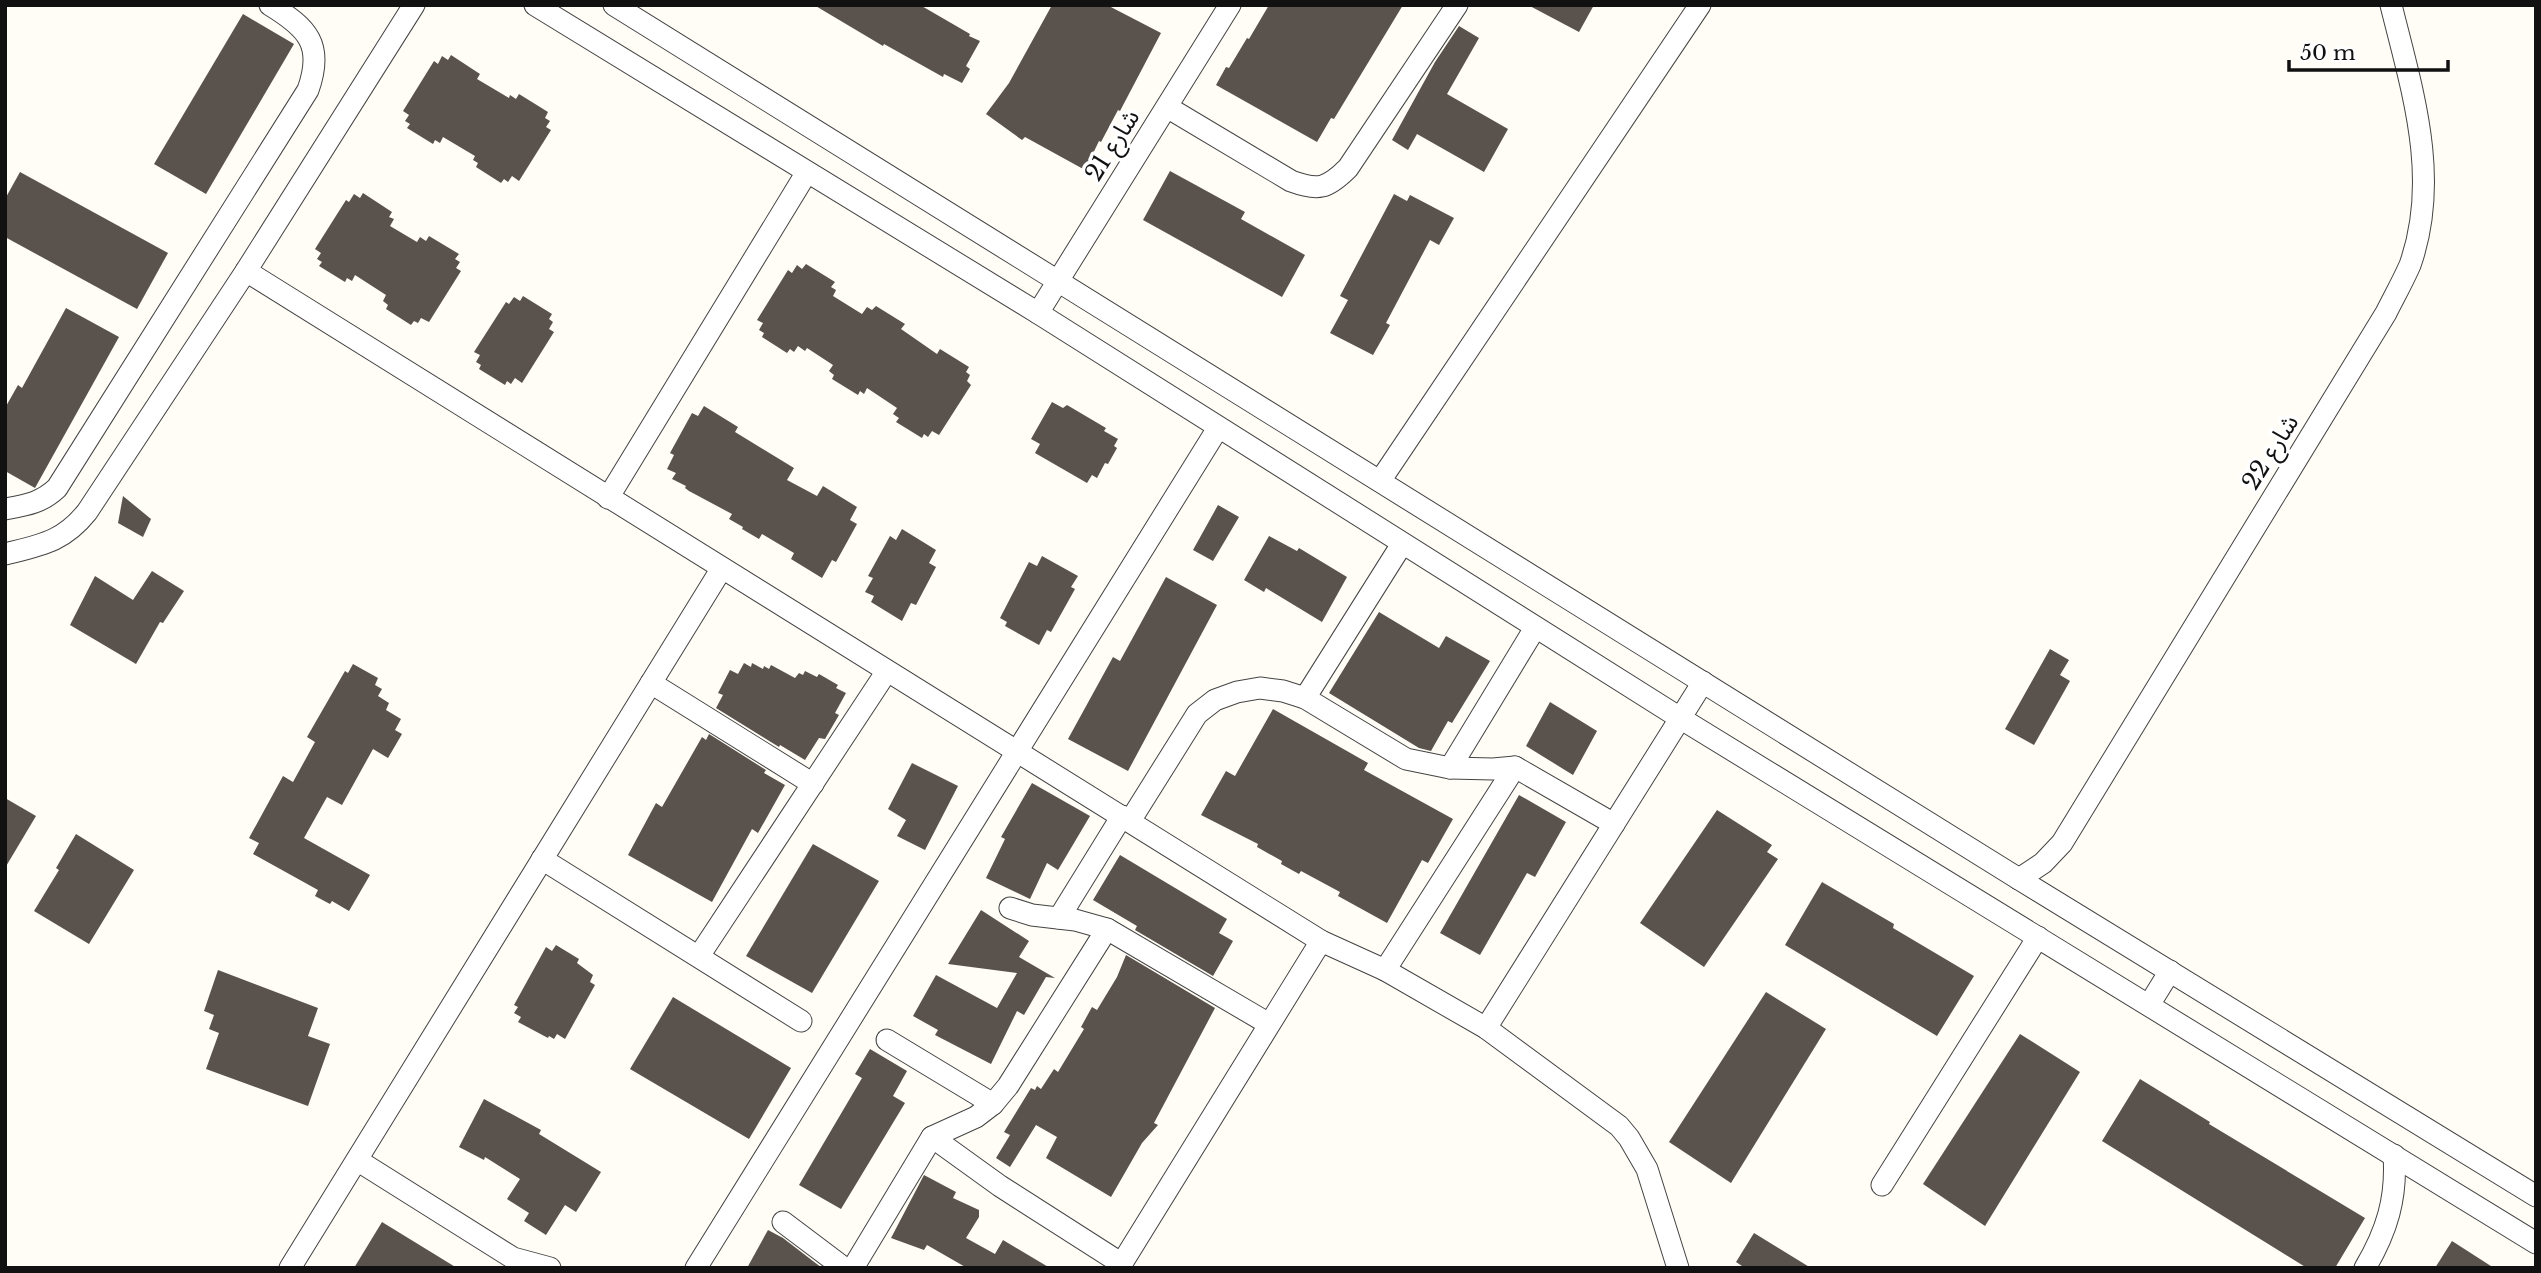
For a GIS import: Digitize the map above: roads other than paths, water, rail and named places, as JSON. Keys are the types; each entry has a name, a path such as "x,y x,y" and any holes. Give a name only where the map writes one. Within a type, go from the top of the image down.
{"street":[{"path":"5,509 36,504 57,488 308,90 314,73 314,54 308,36 297,22 270,5"},
{"path":"5,554 47,544 77,525 246,271 414,5"},
{"path":"535,5 1038,313 1680,718 2536,1243"},
{"path":"614,5 2020,879 2533,1192"},
{"name":"شارع 21","path":"1038,313 1230,5"},
{"path":"1167,107 1290,181 1311,189 1333,184 1348,169 1457,5"},
{"path":"1380,481 1700,5"},
{"name":"شارع 22","path":"2020,879 2043,863 2062,843 2386,313 2410,264 2423,211 2424,156 2415,102 2391,5"},
{"path":"608,498 807,172"},
{"path":"246,271 1321,940 1385,970 1486,1028 1608,1116 1629,1138 1647,1169 1678,1268"},
{"path":"696,1268 1218,428"},
{"path":"1305,698 1402,544"},
{"path":"290,1268 722,568"},
{"path":"1450,768 1535,628"},
{"path":"698,956 887,671"},
{"path":"1486,1028 1703,682"},
{"path":"651,683 813,784"},
{"path":"1059,918 1197,714 1215,701 1237,692 1260,688 1305,698 1406,759 1450,768 1515,767 1614,824"},
{"path":"1385,970 1515,767"},
{"path":"542,859 801,1021"},
{"path":"1010,908 1022,913 1075,920 1107,929 1269,1024"},
{"path":"853,1268 932,1137 976,1117 993,1104 1008,1086 1107,929"},
{"path":"1882,1185 2038,937"},
{"path":"932,1137 1000,1186 1121,1266 1321,940"},
{"path":"2149,1005 2170,971"},
{"path":"887,1040 993,1104"},
{"path":"2365,1268 2387,1226 2393,1203 2394,1155"},
{"path":"357,1160 510,1263 550,1268"},
{"path":"783,1222 844,1268"}]}
